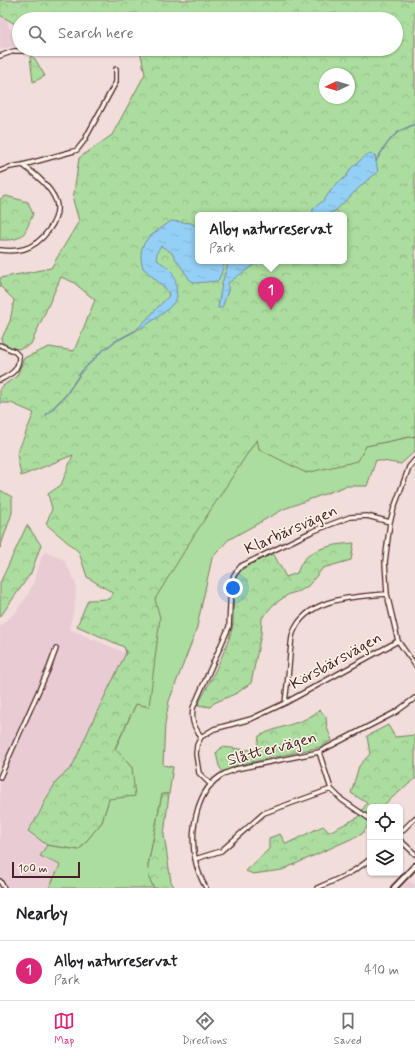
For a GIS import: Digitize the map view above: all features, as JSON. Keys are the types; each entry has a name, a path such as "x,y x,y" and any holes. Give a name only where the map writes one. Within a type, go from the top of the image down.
{"street":[{"path":"0,56 12,52"},
{"path":"0,171 10,167 24,165 77,150 84,142 116,82 116,69"},
{"path":"0,250 19,250 31,246 48,231 56,216 57,205 51,192 35,174 24,165"},
{"path":"0,345 14,351 19,356 19,360 14,372 0,380"},
{"path":"415,460 409,467 390,522 385,562 387,594 398,641 415,665"},
{"name":"Klarbärsvägen","path":"201,737 194,726 192,717 193,708 229,627 231,584 234,575 241,566 311,532 350,517 367,516 390,522"},
{"path":"285,703 292,634 298,623 306,615 318,607 339,599 387,594"},
{"name":"Körsbärsvägen","path":"201,737 214,729 251,719 285,703 398,641"},
{"path":"0,777 49,668 56,649"},
{"name":"Slåttervägen","path":"206,888 199,873 193,843 194,825 201,802 211,785 224,774 236,769 319,752 396,712 415,698"},
{"path":"201,737 197,745 196,754 199,773 211,785"},
{"path":"319,752 331,789 342,800 367,817"},
{"path":"195,859 221,851 264,813 331,789"},
{"path":"403,830 415,818"},
{"path":"403,843 415,854"},
{"path":"317,888 349,873 367,862"},
{"path":"394,888 415,866"},
{"path":"0,881 4,888"}],"shaded area":[{"path":"0,15 7,19 12,36 12,47 0,49"},
{"path":"45,552 53,554 64,560 76,584 75,606 69,629 126,653 72,767 58,779 28,831 47,845 40,856 61,865 49,888 0,888 0,626 17,611 26,598 33,584 42,555"},
{"path":"408,881 415,884 415,888 401,888"}],"green space":[{"path":"0,0 415,0 415,436 366,446 358,461 306,473 259,449 257,439 193,537 155,599 160,618 149,707 136,704 115,748 132,768 135,796 109,799 102,822 79,850 47,845 28,831 58,779 72,767 126,653 124,647 77,626 88,600 109,599 113,593 87,577 79,552 46,524 52,509 48,494 61,485 73,455 21,476 17,454 34,413 11,403 0,403 0,388 17,376 24,358 49,347 74,351 95,300 73,282 61,277 31,344 23,348 15,349 4,344 1,340 10,321 14,300 0,286 0,278 51,268 79,221 73,200 79,158 112,135 145,74 141,56 403,56 403,12 12,12 12,22 0,15"},
{"path":"31,56 35,59 45,76 33,82 30,57"},
{"path":"6,196 28,202 33,214 28,227 22,235 14,239 0,240 0,199"},
{"path":"255,424 366,446 415,436 415,451 401,464 376,460 367,486 346,486 284,509 228,540 212,558 196,631 169,701 165,724 163,765 173,767 169,794 162,794 148,865 149,878 154,888 49,888 60,865 40,856 47,845 79,850 102,822 109,799 132,768 115,749 136,704 149,706 149,577"},
{"path":"0,490 12,497 12,513 0,548"},
{"path":"27,525 41,545 31,573 0,617 0,583"},
{"path":"354,543 351,560 323,568 308,586 300,591 289,594 273,605 262,618 261,634 251,683 237,693 214,703 210,707 198,705 221,658 232,629 234,587 237,576 240,572 248,565 273,553 286,577 297,573 300,565 307,556 319,549 333,545"},
{"path":"320,710 326,717 327,728 332,740 320,747 235,766 223,772 219,766 216,753 222,747 249,750 257,749 259,736 272,730 302,721"},
{"path":"388,725 395,737 415,735 415,779 385,804 367,804 367,827 362,834 282,870 253,874 246,871 269,849 269,838 280,834 286,844 323,826 329,832 357,818 367,803 351,793 359,766 370,754 367,736"},
{"path":"162,794 169,794 164,835 171,882 175,888 154,888 149,878 148,866"}],"water":[{"path":"368,154 375,155 378,172 364,183 335,211 313,212 313,209 324,200 335,185 346,177 351,168"},
{"path":"171,221 191,223 195,225 195,264 224,264 217,281 195,283 190,280 171,252 161,246 157,253 157,260 168,268 174,275 177,297 165,312 135,331 169,296 168,291 143,268 141,251 143,245 152,235"},
{"path":"228,264 255,264 228,283 228,291 222,308 218,308 222,283"}],"waterway":[{"path":"376,161 385,146 397,133 415,124"},
{"path":"46,415 66,395 82,371 101,352 114,342 135,331"}],"place":[{"name":"Alby naturreservat","path":"271,310"}]}
